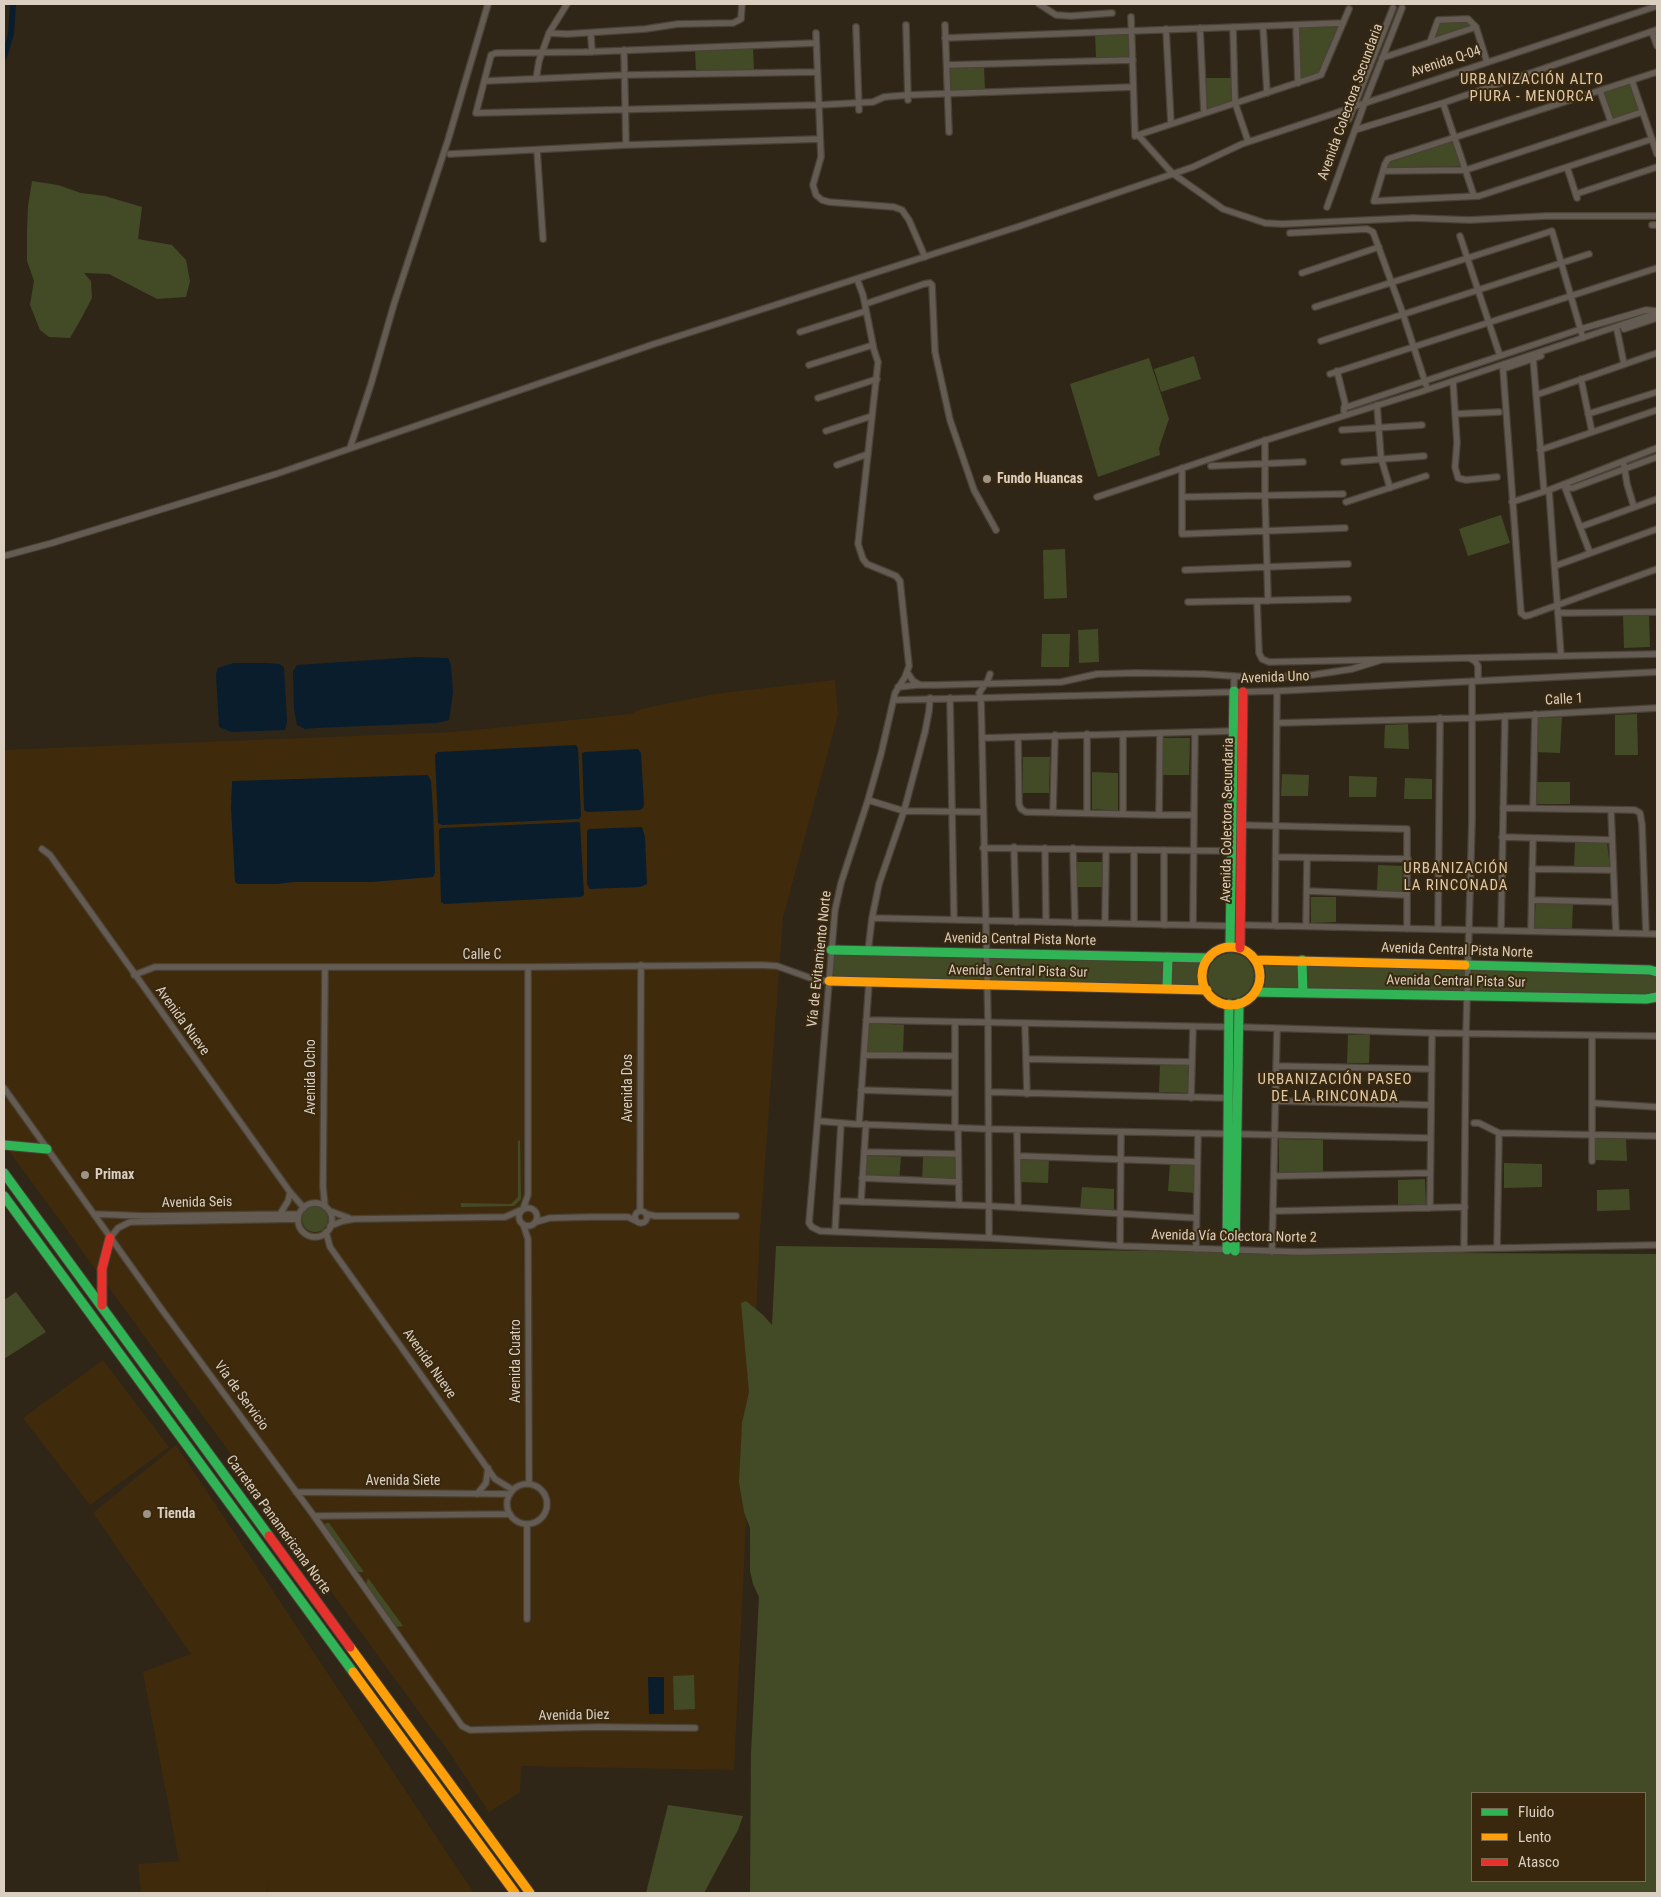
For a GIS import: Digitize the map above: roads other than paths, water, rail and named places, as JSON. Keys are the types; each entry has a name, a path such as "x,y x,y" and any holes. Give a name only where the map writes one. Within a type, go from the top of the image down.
{"main road":[{"name":"Avenida Colectora Secundaria","path":"1239,692 1233,731 1241,925 1240,948"},
{"name":"Avenida Colectora Secundaria","path":"1230,947 1232,852 1237,825 1239,692"},
{"path":"1240,948 1249,953 1255,960 1260,976 1255,992 1239,1003 1229,1004 1216,1000 1204,984 1203,970 1209,958 1220,949 1240,948"},
{"name":"Avenida Central Pista Norte","path":"831,950 1209,958"},
{"path":"1168,956 1168,988"},
{"name":"Avenida Central Pista Norte","path":"1255,960 1650,970 1657,972"},
{"path":"1302,960 1302,993"},
{"name":"Avenida Central Pista Sur","path":"829,981 1207,990"},
{"name":"Avenida Central Pista Sur","path":"1255,992 1468,997 1657,998"},
{"path":"1233,1133 1228,1098 1234,1027 1239,1003"},
{"path":"1229,1004 1234,1027 1231,1250"},
{"path":"4,1145 47,1149"},
{"name":"Carretera Panamericana Norte","path":"4,1173 530,1891"},
{"name":"Carretera Panamericana Norte","path":"4,1196 504,1878 513,1893"},
{"path":"102,1307 100,1291 102,1269 110,1238"},
{"path":"139,1382 150,1373"},
{"path":"353,1673 363,1664"}],"street":[{"path":"350,448 394,304 448,140 488,4"},
{"path":"536,79 536,71 549,33 567,4"},
{"path":"549,33 568,34 645,29 678,24 733,23 740,19 742,4"},
{"path":"1039,4 1056,15 1071,16 1112,13"},
{"name":"Avenida Q-04","path":"4,556 276,474 651,345 925,257 1203,163 1248,141 1657,6"},
{"name":"Avenida Colectora Secundaria","path":"1349,120 1393,8"},
{"name":"Avenida Colectora Secundaria","path":"1327,207 1402,8"},
{"path":"1138,135 1322,74 1349,9"},
{"path":"1131,17 1135,136 1138,135 1172,173 1223,209 1265,223 1291,224 1412,218 1470,220 1546,216 1657,216"},
{"path":"1430,42 1435,25 1441,20 1468,19 1476,27 1487,62"},
{"path":"946,38 1343,23"},
{"path":"945,24 949,132"},
{"path":"1296,24 1298,83"},
{"path":"906,25 908,98"},
{"path":"1263,26 1267,93"},
{"path":"856,27 859,110"},
{"path":"1233,27 1235,103 1248,141"},
{"path":"1382,58 1476,27"},
{"path":"1200,28 1204,114"},
{"path":"1166,29 1171,124"},
{"path":"1355,130 1443,103 1654,31 1657,46"},
{"path":"816,33 821,157 813,185 816,194 822,200 829,202 894,207 902,210 909,220 925,257"},
{"path":"591,36 592,52"},
{"path":"816,43 493,54 476,114 625,108 818,105 873,102 884,97 908,98 948,94 1133,87"},
{"path":"624,50 626,146"},
{"path":"947,65 1133,60"},
{"path":"485,81 624,75 817,72"},
{"path":"1652,139 1474,196 1374,201 1388,160 1657,72"},
{"path":"1632,81 1657,154"},
{"path":"1600,92 1611,122"},
{"path":"1443,103 1474,196"},
{"path":"1383,171 1466,170 1642,112"},
{"path":"450,154 820,140"},
{"path":"537,150 543,239"},
{"path":"1567,167 1577,196 1657,167"},
{"path":"1290,233 1367,229 1373,232 1403,314 1427,389"},
{"path":"1315,307 1552,231 1583,338"},
{"path":"1460,236 1500,356"},
{"path":"1302,273 1379,247"},
{"path":"1321,341 1589,254"},
{"path":"1330,374 1657,268"},
{"path":"857,279 865,304 878,362 858,544 863,560 867,564 896,576 900,581 908,648 909,666 907,672 913,681 920,685"},
{"path":"865,304 924,284 930,283 932,285 934,342 950,420 974,490 996,530"},
{"path":"1344,408 1581,329 1646,310 1657,312"},
{"path":"800,332 866,311"},
{"path":"1657,312 1503,369 1520,612 1522,615 1528,615 1558,605 1657,569"},
{"path":"1097,497 1265,440 1657,318"},
{"path":"1617,330 1624,364"},
{"path":"808,365 873,345"},
{"path":"1536,395 1657,353"},
{"path":"1532,357 1540,450 1547,491 1555,566 1561,656"},
{"path":"1338,371 1345,403 1343,416"},
{"path":"818,398 877,379"},
{"path":"1581,379 1592,432"},
{"path":"1452,381 1457,443 1455,467 1458,478 1466,480 1497,477"},
{"path":"1588,414 1657,392"},
{"path":"1377,405 1381,458 1390,488"},
{"path":"1540,450 1657,410"},
{"path":"1455,414 1499,412"},
{"path":"826,431 872,416"},
{"path":"1342,430 1422,425"},
{"path":"1265,440 1268,601"},
{"path":"1512,502 1565,486 1657,448"},
{"path":"837,465 868,454"},
{"path":"1344,462 1424,456"},
{"path":"1565,486 1573,488 1657,456"},
{"path":"1624,461 1624,469 1634,507"},
{"path":"1211,466 1302,462"},
{"path":"1182,468 1184,497 1182,534 1345,528"},
{"path":"1346,502 1426,476"},
{"path":"1565,486 1590,554"},
{"path":"1184,497 1343,494"},
{"path":"1580,528 1657,499"},
{"path":"1555,566 1657,529"},
{"path":"1185,570 1348,564"},
{"path":"1188,602 1348,599"},
{"name":"Avenida Uno","path":"1257,601 1259,653 1264,660 1272,662 1657,654"},
{"path":"1558,613 1657,612"},
{"path":"1464,1249 1466,1033 1470,930 1473,718 1475,681 1478,666 1490,657"},
{"path":"1467,658 1472,659 1478,666"},
{"path":"898,687 910,684 984,685 1061,682 1097,674 1204,674 1261,678 1312,675 1352,669 1380,660"},
{"name":"Vía de Evitamiento Norte","path":"812,1227 809,1223 835,910 841,883 868,800 894,700 898,687 907,672"},
{"name":"Avenida Uno","path":"894,700 1278,691 1657,672"},
{"path":"989,1238 988,1022 981,698 979,693 990,674"},
{"path":"1234,676 1239,692"},
{"path":"1275,926 1278,691"},
{"path":"868,951 872,918 884,865 904,811 925,732 930,698"},
{"path":"950,698 954,920"},
{"name":"Calle 1","path":"1277,723 1473,718 1657,708"},
{"path":"1533,808 1535,714"},
{"path":"1501,930 1505,716"},
{"path":"1438,929 1440,718"},
{"path":"982,738 1233,731"},
{"path":"1193,925 1195,732"},
{"path":"1159,815 1160,733"},
{"path":"1087,734 1087,813"},
{"path":"1123,734 1123,814"},
{"path":"1053,811 1054,735"},
{"path":"1018,737 1019,804 1021,809 1026,812 1194,815"},
{"path":"868,800 904,811 983,812"},
{"path":"1503,808 1635,810 1641,815 1646,933"},
{"path":"1611,810 1616,933"},
{"path":"1237,825 1405,828 1408,832 1407,929"},
{"path":"1502,837 1612,840"},
{"path":"1531,931 1533,838"},
{"path":"1014,847 1016,922"},
{"path":"984,848 1232,852"},
{"path":"1045,848 1046,922"},
{"path":"1073,848 1075,923"},
{"name":"Avenida Nueve","path":"42,849 50,855 290,1192 304,1208"},
{"path":"1105,923 1106,850"},
{"path":"1134,850 1134,924"},
{"path":"1164,850 1164,925"},
{"path":"1276,858 1408,859"},
{"path":"1306,926 1307,858"},
{"path":"1532,869 1613,870"},
{"path":"1307,892 1407,895"},
{"path":"1532,900 1614,902"},
{"path":"872,918 1231,926"},
{"path":"1241,925 1657,934"},
{"name":"Calle C","path":"134,975 155,967 528,968 641,965 772,965 816,980 829,981"},
{"name":"Avenida Dos","path":"636,1221 634,1218 642,1214 641,965"},
{"name":"Avenida Ocho","path":"325,968 323,1187 327,1209"},
{"path":"522,1224 519,1217 528,1195 528,968"},
{"path":"861,1202 864,1152 861,1090 870,982"},
{"path":"866,1020 1432,1033 1657,1036"},
{"path":"955,1022 954,1093 959,1205"},
{"path":"1026,1024 1027,1094"},
{"path":"1191,1098 1193,1027"},
{"path":"1272,1252 1277,1029"},
{"path":"1430,1208 1432,1033"},
{"path":"1592,1036 1592,1161"},
{"path":"864,1055 955,1056"},
{"path":"1026,1059 1192,1062"},
{"path":"1276,1066 1431,1069"},
{"name":"Vía de Servicio","path":"4,1088 110,1238 314,1516 457,1720"},
{"path":"861,1090 954,1093"},
{"path":"989,1092 1228,1098"},
{"path":"1276,1101 1431,1105"},
{"path":"1592,1103 1657,1107"},
{"path":"818,1121 1017,1130 1430,1138"},
{"path":"835,1231 841,1123"},
{"path":"1474,1123 1479,1123 1499,1134 1657,1136"},
{"path":"1017,1130 1018,1208"},
{"path":"1120,1246 1121,1132"},
{"path":"1196,1249 1198,1133"},
{"path":"1498,1248 1499,1134"},
{"path":"864,1152 958,1154"},
{"path":"1018,1156 1197,1162"},
{"path":"1274,1176 1430,1173"},
{"path":"862,1178 959,1182"},
{"path":"323,1187 320,1194 311,1204 304,1208 299,1216 299,1224 304,1233 316,1236 326,1232 332,1221 327,1209"},
{"path":"274,1219 280,1214 288,1201 290,1192"},
{"path":"528,1195 537,1215 535,1222"},
{"path":"837,1201 990,1206 1196,1218"},
{"path":"311,1204 316,1203 340,1216 354,1219"},
{"path":"1274,1212 1465,1207"},
{"path":"330,1226 354,1219 506,1217 529,1208 550,1218"},
{"name":"Avenida Seis","path":"94,1214 145,1216 280,1214 299,1216"},
{"path":"628,1217 642,1223 642,1214"},
{"path":"506,1217 529,1226 535,1222 550,1218 628,1217 642,1214 655,1216 736,1216"},
{"name":"Avenida Seis","path":"110,1238 118,1228 130,1222 274,1219 299,1216"},
{"name":"Avenida Cuatro","path":"528,1239 535,1222"},
{"name":"Avenida Cuatro","path":"522,1224 528,1239 529,1484"},
{"name":"Avenida Vía Colectora Norte 2","path":"812,1227 820,1231 1272,1252 1657,1245"},
{"name":"Avenida Nueve","path":"326,1232 330,1246"},
{"name":"Avenida Nueve","path":"316,1236 330,1246 495,1479 511,1492"},
{"path":"477,1494 486,1482 488,1468"},
{"path":"529,1484 534,1484 546,1494 548,1504 542,1518 527,1524 517,1521 510,1514 507,1504 511,1492 520,1485 529,1484"},
{"name":"Avenida Siete","path":"296,1492 477,1494 511,1492"},
{"path":"314,1516 510,1514"},
{"path":"527,1524 527,1619"},
{"name":"Avenida Diez","path":"457,1720 465,1729 470,1730 598,1727 695,1728"}],"water":[{"path":"417,657 448,658 451,665 453,692 449,720 437,723 305,729 297,725 294,709 293,671 297,665"},
{"path":"234,663 267,663 279,664 284,667 287,722 285,730 232,732 219,727 216,674 218,668"},
{"path":"576,745 578,748 581,816 579,819 442,825 438,823 435,755 438,752"},
{"path":"638,749 641,753 643,808 640,810 587,812 584,810 582,753"},
{"path":"428,775 431,781 433,810 435,873 433,877 371,882 238,884 235,882 231,808 232,781"},
{"path":"579,822 584,895 581,897 444,904 441,902 439,830 441,828"},
{"path":"642,827 645,837 647,884 640,887 590,889 587,884 587,831 589,829"},
{"path":"648,1677 664,1677 664,1714 649,1714"}],"waterway":[{"path":"4,57 11,34 13,4"}],"place":[{"name":"Fundo Huancas","path":"987,479"},
{"name":"Primax","path":"85,1175"},
{"name":"Tienda","path":"147,1514"}],"district":[{"name":"URBANIZACIÓN ALTO PIURA - MENORCA","path":"1532,88"},
{"name":"URBANIZACIÓN LA RINCONADA","path":"1456,878"},
{"name":"URBANIZACIÓN PASEO DE LA RINCONADA","path":"1335,1088"}]}
